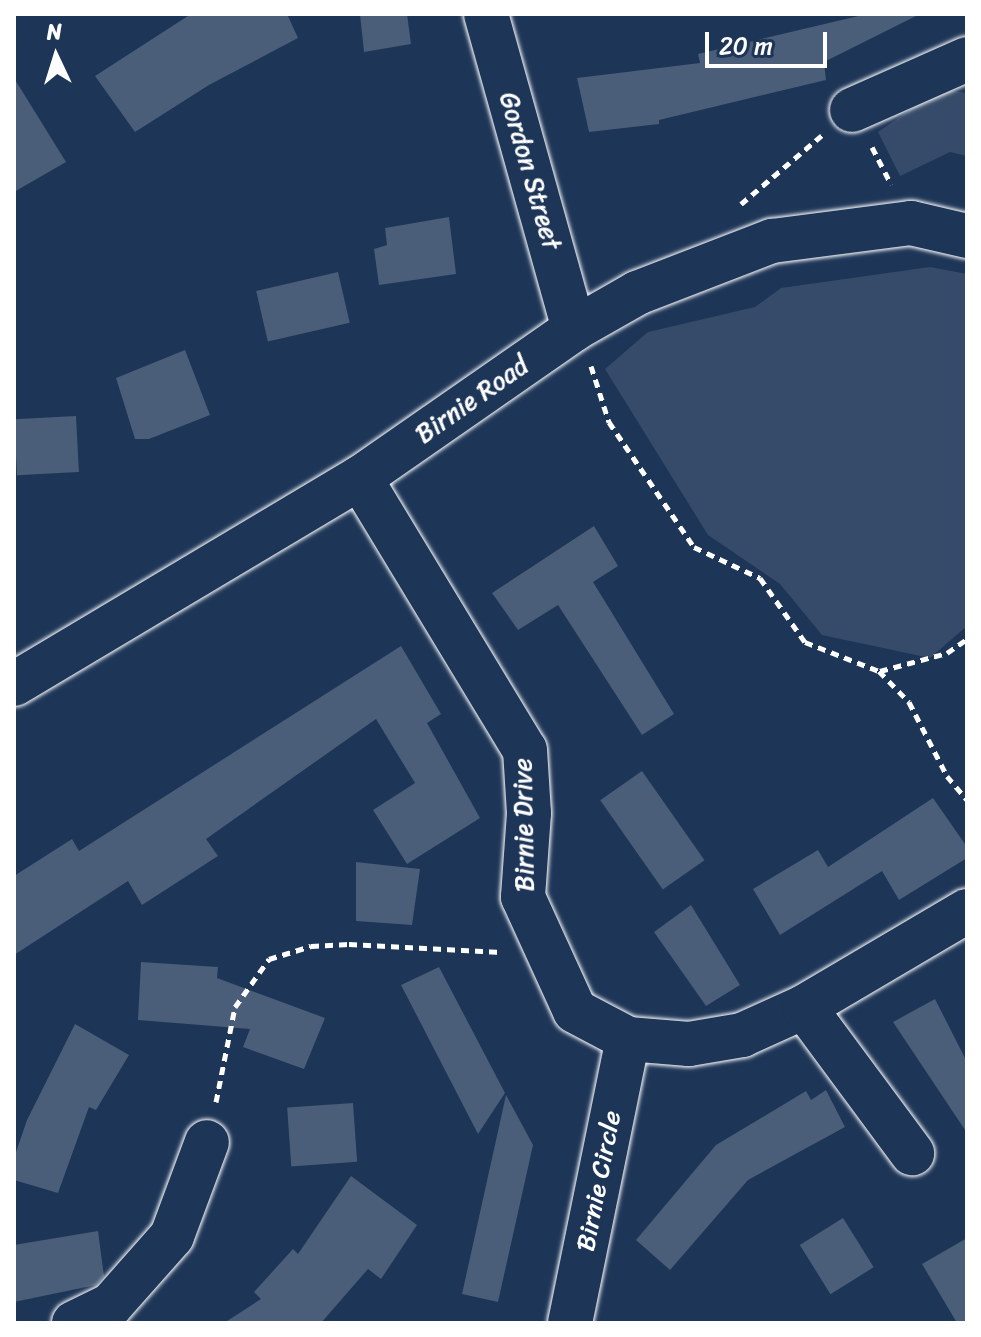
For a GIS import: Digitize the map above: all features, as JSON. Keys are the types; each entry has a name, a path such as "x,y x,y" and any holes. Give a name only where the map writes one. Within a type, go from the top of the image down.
{"street":[{"name":"Gordon Street","path":"486,14 574,329"},
{"path":"852,110 967,59"},
{"name":"Birnie Road","path":"14,684 360,478 574,329 637,293 772,241 911,223 967,236"},
{"name":"Birnie Drive","path":"360,478 525,750 529,813 523,897 575,1011 628,1039 689,1044 742,1035 804,1007 967,911"},
{"path":"804,1007 912,1153"},
{"name":"Birnie Circle","path":"570,1323 628,1039"},
{"path":"74,1323 111,1305 172,1236 207,1142"}],"path":[{"path":"733,211 852,110 911,223"},
{"path":"574,329 583,343 609,422 694,547 760,578 805,642 879,671 909,702 947,776 967,800"},
{"path":"879,671 947,653 967,639"},
{"path":"207,1142 235,1007 269,959 311,946 349,944 547,954"}],"shaded area":[{"path":"941,89 967,93 967,156 950,152 900,176 878,132"},
{"path":"930,267 967,274 967,626 930,658 822,635 780,584 708,535 605,369 648,332 755,307 781,288"}],"building":[{"path":"191,14 287,14 298,38 209,85 135,132 95,76"},
{"path":"360,14 407,14 411,44 364,52"},
{"path":"867,14 916,16 824,62 826,80 659,120 659,124 589,132 577,78 700,63 698,54"},
{"path":"14,78 66,162 14,192"},
{"path":"449,217 456,274 379,285 374,249 387,245 385,228"},
{"path":"338,272 350,323 268,342 256,291"},
{"path":"185,350 210,415 149,439 135,439 116,378"},
{"path":"76,416 79,472 17,475 14,419"},
{"path":"594,526 618,566 593,582 674,714 642,735 558,605 518,630 492,593"},
{"path":"401,646 441,714 427,723 480,818 407,864 373,810 415,783 376,719 206,839 218,856 142,905 128,881 14,955 14,876 72,839 79,851"},
{"path":"642,771 705,860 663,890 600,800"},
{"path":"933,798 967,847 967,858 899,900 882,871 780,935 753,889 818,850 828,867"},
{"path":"356,862 420,869 412,925 356,921"},
{"path":"691,905 740,985 706,1006 654,932"},
{"path":"141,962 218,967 217,978 325,1018 304,1069 243,1047 250,1029 138,1020"},
{"path":"439,967 505,1093 478,1134 401,985"},
{"path":"935,999 967,1062 967,1133 893,1022"},
{"path":"75,1024 129,1055 96,1110 89,1107 58,1193 14,1180 14,1158 27,1120"},
{"path":"826,1090 845,1127 748,1180 670,1270 636,1240 716,1145 806,1091 811,1100"},
{"path":"506,1095 533,1145 498,1302 462,1294"},
{"path":"353,1103 357,1162 291,1166 287,1108"},
{"path":"351,1176 417,1225 381,1279 368,1269 321,1323 224,1323 261,1299 254,1292 293,1249 298,1254"},
{"path":"843,1218 874,1267 830,1294 800,1245"},
{"path":"98,1231 104,1276 96,1285 14,1302 14,1245"},
{"path":"967,1238 967,1323 957,1323 922,1264"}]}
